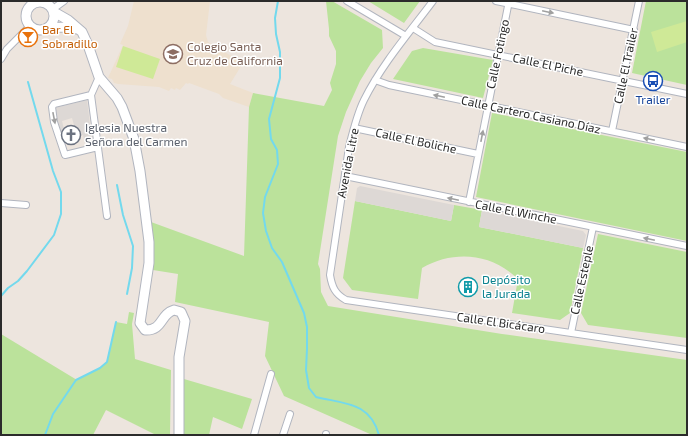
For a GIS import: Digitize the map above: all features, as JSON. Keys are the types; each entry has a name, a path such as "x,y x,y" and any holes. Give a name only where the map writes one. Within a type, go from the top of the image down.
{"main road":[{"path":"79,29 65,27 40,30 34,29 27,21 26,16 29,4 41,1 50,6 68,20 79,29 82,32 99,77 117,98 134,139 140,171 149,242 149,262 140,323 145,330 154,329 167,314 174,310 181,312 185,321 179,357 179,435"},
{"path":"47,28 54,20 50,6"}],"street":[{"path":"50,6 64,1"},
{"path":"347,1 406,36"},
{"name":"Avenida Litre","path":"330,275 349,147 364,101 375,80 433,1"},
{"path":"496,1 509,2 634,30"},
{"name":"Calle El Trailer","path":"612,131 640,1"},
{"name":"Calle Fotingo","path":"469,202 509,2"},
{"path":"1,59 7,49 30,26"},
{"name":"Calle El Piche","path":"412,28 435,42 687,94"},
{"path":"99,77 91,95 107,216"},
{"name":"Calle Cartero Casiano Díaz","path":"375,80 389,85 488,106 687,146"},
{"path":"91,95 54,104 52,108 54,122 65,155 98,147"},
{"name":"Calle El Boliche","path":"354,128 478,154"},
{"name":"Calle El Winche","path":"345,176 687,246"},
{"path":"1,203 26,205"},
{"name":"Calle Esteple","path":"571,333 594,227"},
{"name":"Calle El Bicácaro","path":"330,275 332,288 339,296 346,300 687,350"},
{"path":"254,435 271,374"},
{"path":"283,435 290,414"}],"shaded area":[{"name":"Colegio Santa Cruz de California","path":"134,1 210,1 206,35 208,42 243,63 230,84 253,93 249,107 223,98 219,94 189,83 186,83 180,90 171,88 169,91 159,87 118,84 114,83 112,79 108,78 123,45 120,44 128,26"},
{"path":"87,100 92,141 85,143 83,135 77,136 72,118 62,121 66,138 62,139 55,108"},
{"path":"360,186 454,205 451,221 355,201 357,188"},
{"path":"482,210 583,231 586,235 583,248 479,227"}],"green space":[{"path":"326,1 332,1 382,30 383,48 371,63 360,81 346,112 338,136 318,264 320,269 321,292 328,306 502,334 687,360 687,435 370,435 284,396 265,356 269,322 175,302 178,274 153,270 154,243 151,222 244,256 249,107 253,93 324,106 332,90 330,83 336,64 336,51 329,36"},
{"path":"368,1 420,1 404,23"},
{"path":"646,1 687,1 687,85 632,73"},
{"path":"687,21 687,42 657,52 651,32"},
{"path":"123,46 160,59 153,79 116,67"},
{"path":"423,48 493,60 483,98 393,79 412,51"},
{"path":"492,113 687,152 687,241 476,197"},
{"path":"355,201 451,221 454,205 482,210 479,227 583,248 570,313 560,320 512,313 518,279 507,270 496,264 484,259 472,257 447,258 422,268 418,299 352,290 343,278"},
{"path":"598,234 687,252 687,338 588,325 581,313"},
{"path":"129,312 134,313 132,324 135,359 171,370 170,435 156,435 106,410 93,435 1,435 1,334 77,380 100,368 107,362 116,322 127,324"},
{"path":"184,379 252,399 242,429 213,417 209,435 184,435"}],"waterway":[{"path":"278,1 275,18 276,34 280,52 280,78 269,119 271,139 277,150 278,164 265,197 263,213 266,231 272,248 282,262 304,313 307,327 306,370 309,388 316,397 346,403 363,410 375,424 379,435"},
{"path":"1,296 27,271 54,235 61,214 61,192 53,171 28,82"},
{"path":"117,185 123,215 133,246 132,268 127,294"},
{"path":"45,435 53,414 76,380 100,368 107,362 116,322"}],"place":[{"name":"Bar El Sobradillo","path":"28,37"},
{"name":"Colegio Santa Cruz de California","path":"173,54"},
{"name":"Trailer","path":"653,81"},
{"name":"Iglesia Nuestra Señora del Carmen","path":"71,135"},
{"name":"Depósito la Jurada","path":"468,287"}]}
